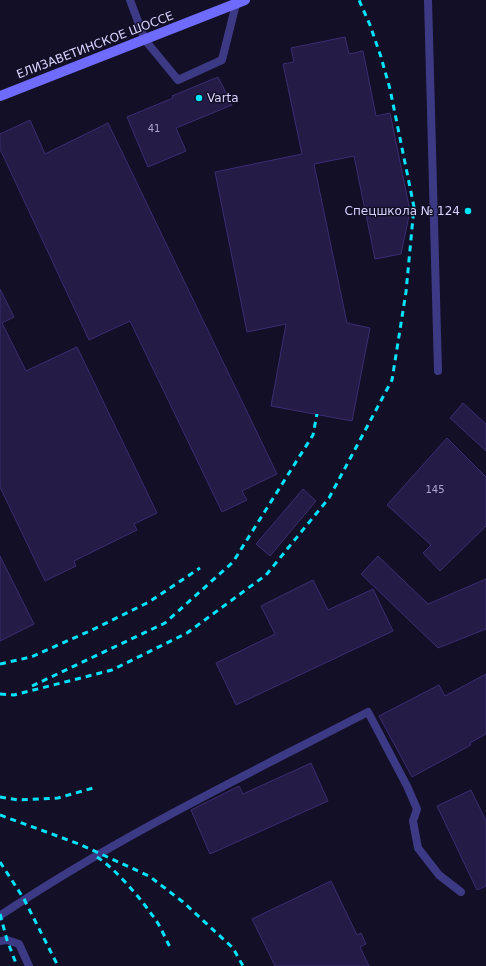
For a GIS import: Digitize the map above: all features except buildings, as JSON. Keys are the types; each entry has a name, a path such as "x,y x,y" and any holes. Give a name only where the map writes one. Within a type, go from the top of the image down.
{"main road":[{"name":"ЕЛИЗАВЕТИНСКОЕ ШОССЕ","path":"0,96 240,2"}],"lane":[{"path":"130,0 145,40 178,80 222,60 240,2"},
{"path":"428,0 438,371"},
{"path":"0,917 24,899 140,830 368,712 407,786 417,809 413,821 418,848 439,875 461,892"},
{"path":"0,940 7,940 19,944 29,966"}],"railway":[{"path":"0,694 14,695 112,670 187,633 266,575 329,498 392,380 406,292 414,207 390,89 370,25 359,0"},
{"path":"32,686 165,623 233,562 313,435 317,414"},
{"path":"0,664 31,657 92,630 149,602 200,568"},
{"path":"0,797 18,800 58,798 93,788"},
{"path":"0,815 79,844 149,876 183,902 233,948 243,966"},
{"path":"97,857 113,869 143,903 157,922 170,947"},
{"path":"0,862 24,899 58,966"},
{"path":"0,914 7,940 17,966"}],"place":[{"name":"Varta","path":"199,98"},
{"name":"Спецшкола № 124","path":"468,211"}]}
